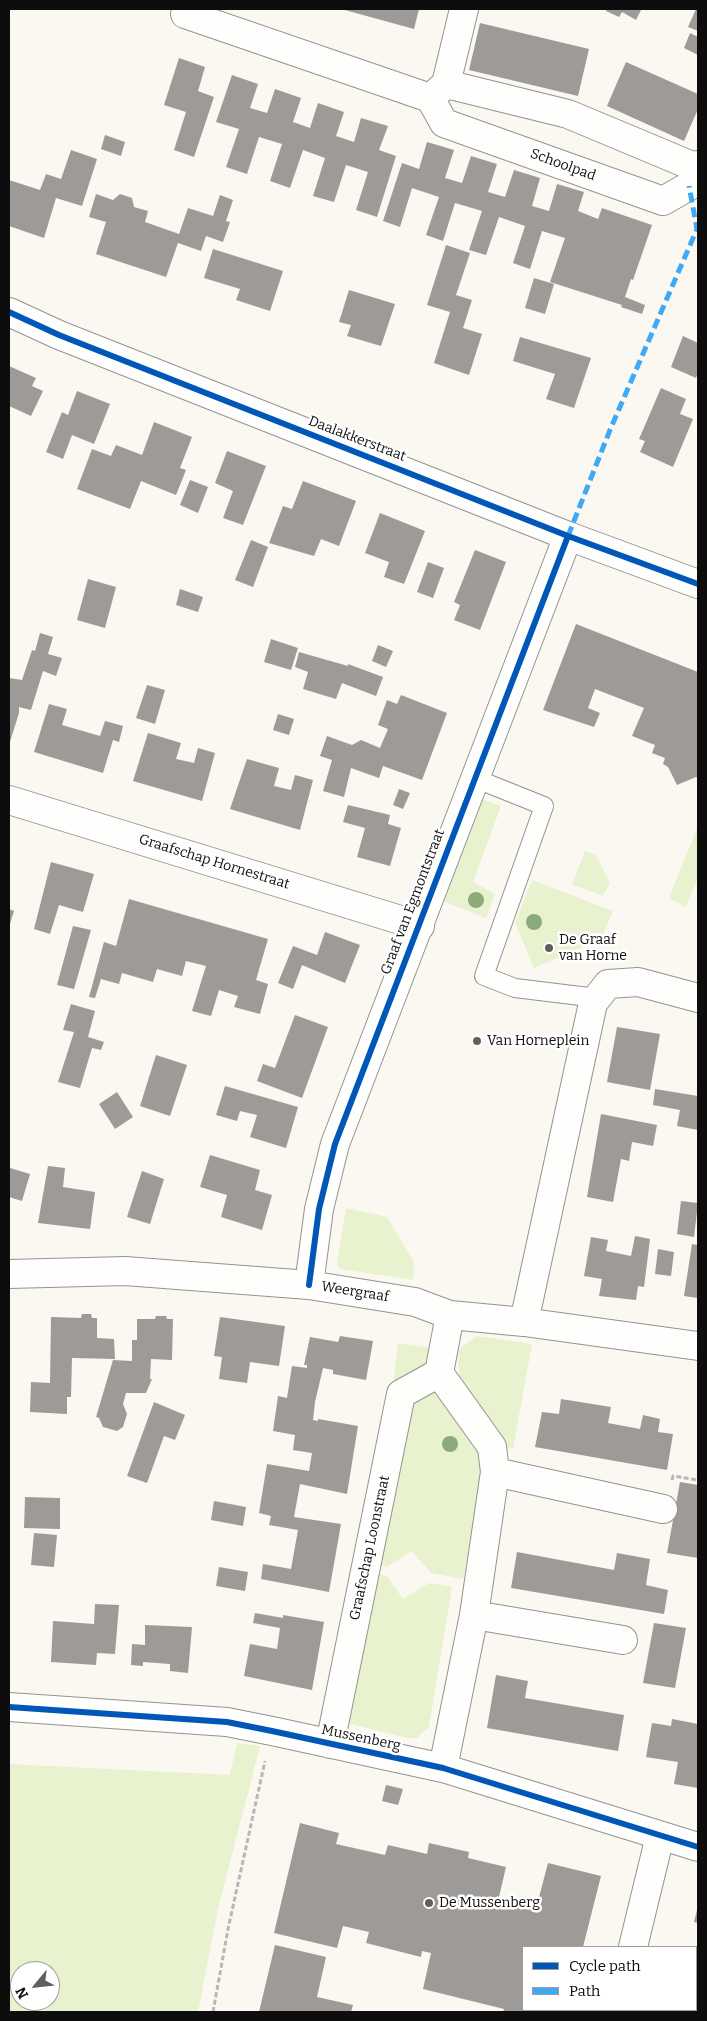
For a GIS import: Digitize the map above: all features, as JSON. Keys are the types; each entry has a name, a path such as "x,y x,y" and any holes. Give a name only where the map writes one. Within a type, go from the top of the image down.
{"street":[{"path":"438,91 464,9"},
{"name":"Schoolpad","path":"185,14 438,91 568,114 698,166 689,186 663,200 444,122 438,91"},
{"name":"Daalakkerstraat","path":"9,312 60,335 568,536 698,584"},
{"name":"Graaf van Egmontstraat","path":"309,1285 319,1209 335,1144 374,1036 420,926 474,778 568,536"},
{"name":"Graafschap Hornestraat","path":"9,800 420,926"},
{"path":"524,1322 593,1003 608,984 638,982 698,998"},
{"name":"Weergraaf","path":"9,1274 125,1271 309,1285 415,1302 450,1314 524,1322 698,1346"},
{"path":"444,1768 474,1615 495,1472 492,1447 440,1373 450,1314"},
{"name":"Graafschap Loonstraat","path":"330,1744 401,1394 440,1373"},
{"path":"495,1472 663,1509"},
{"path":"474,1615 623,1640"},
{"name":"Mussenberg","path":"9,1707 228,1722 444,1768 698,1847"},
{"path":"633,1946 660,1836"}],"lane":[{"path":"474,778 544,806 484,976 515,988 597,998"}],"path":[{"path":"213,2012 228,1929 272,1731"}],"green space":[{"path":"482,799 501,806 473,882 495,894 486,918 443,901"},
{"path":"698,826 698,877 686,907 669,898"},
{"path":"585,851 596,855 610,883 603,896 572,884"},
{"path":"532,880 613,911 599,944 592,943 534,968 515,923"},
{"path":"346,1208 387,1217 414,1262 413,1280 340,1269 337,1263"},
{"path":"477,1336 532,1344 513,1449 506,1448 460,1376 458,1365 459,1349"},
{"path":"398,1343 430,1348 428,1367 393,1387"},
{"path":"433,1385 479,1454 483,1472 463,1579 431,1573 412,1551 387,1567 371,1563 411,1396"},
{"path":"369,1572 387,1576 403,1599 429,1583 452,1587 429,1727 417,1738 408,1738 343,1722"},
{"path":"237,1743 260,1746 218,1909 198,2012 9,2012 9,1764 230,1775"}],"building":[{"path":"341,9 419,9 414,29"},
{"path":"607,9 641,10 636,20 622,12 619,17 606,11"},
{"path":"696,9 698,9 698,31 688,27"},
{"path":"480,23 589,49 578,96 469,70"},
{"path":"690,33 698,37 698,55 684,48"},
{"path":"179,58 205,67 198,91 214,97 194,157 174,150 186,112 164,105"},
{"path":"626,62 698,94 698,109 684,141 607,106"},
{"path":"232,75 258,84 250,108 267,113 275,89 301,98 293,122 310,128 318,103 344,112 336,136 354,142 361,118 388,126 379,150 396,156 377,217 356,210 368,172 346,165 334,202 313,196 325,158 303,150 290,188 270,181 282,144 259,137 247,174 226,167 239,129 216,122"},
{"path":"105,135 125,142 121,156 101,149"},
{"path":"427,142 454,150 445,178 462,183 471,156 497,164 488,192 505,197 514,170 540,178 532,206 549,211 557,184 584,192 578,211 598,219 602,208 652,225 633,280 631,279 625,297 645,305 642,314 621,307 622,305 550,282 565,238 542,231 530,269 513,263 525,226 499,217 486,255 469,250 482,211 455,203 443,241 426,235 439,197 412,188 400,227 383,221 402,163 419,169"},
{"path":"71,150 97,159 82,206 56,198 44,238 9,226 9,180 40,190 46,174 61,179"},
{"path":"96,194 113,200 120,194 132,198 134,207 148,211 145,222 179,234 188,208 213,216 220,195 233,200 226,221 230,222 223,242 206,236 201,251 178,243 166,277 96,254 106,222 89,217"},
{"path":"446,245 470,253 456,295 472,300 463,328 482,334 469,375 434,363 450,312 427,305"},
{"path":"213,249 283,271 270,311 236,300 240,289 204,278"},
{"path":"534,278 554,284 545,314 525,308"},
{"path":"349,290 395,304 381,346 347,336 351,325 339,322"},
{"path":"683,336 698,343 698,372 696,378 671,367"},
{"path":"520,337 591,358 574,408 546,399 555,374 513,361"},
{"path":"9,366 36,378 32,386 43,391 31,416 9,406"},
{"path":"661,388 686,399 680,414 693,419 673,467 640,452 645,441 639,439"},
{"path":"77,391 110,404 94,444 72,435 63,459 46,452 62,412 68,415"},
{"path":"154,422 192,437 180,468 186,470 176,495 141,481 130,509 77,489 92,449 111,456 116,445 142,455"},
{"path":"227,451 266,466 243,525 223,518 233,491 215,483"},
{"path":"190,480 208,487 198,513 180,505"},
{"path":"303,481 356,501 339,546 321,539 314,556 269,543 283,506 292,509"},
{"path":"380,513 425,531 404,584 384,577 389,562 365,553"},
{"path":"251,540 268,547 253,587 235,580"},
{"path":"475,550 506,562 480,630 454,620 460,605 454,602"},
{"path":"428,562 444,568 433,598 417,592"},
{"path":"88,579 116,587 105,628 77,620"},
{"path":"180,589 203,597 198,612 176,605"},
{"path":"576,624 698,672 698,778 696,777 677,785 668,767 663,764 665,758 652,753 655,745 632,736 644,708 595,689 588,708 600,713 594,727 543,710"},
{"path":"40,633 53,637 48,654 62,658 56,676 43,671 31,710 19,707 19,713 9,745 9,678 22,680 32,650 35,651"},
{"path":"271,639 298,648 291,670 264,662"},
{"path":"378,645 393,651 386,667 372,661"},
{"path":"299,652 348,666 348,664 383,677 376,696 342,683 336,699 303,689 308,672 295,667"},
{"path":"147,685 165,690 155,724 136,718"},
{"path":"401,695 447,713 422,780 383,766 379,778 351,768 344,797 323,791 332,760 320,756 327,736 352,745 361,740 380,748 388,729 378,725 387,700 397,704"},
{"path":"49,704 67,709 62,725 100,736 105,721 123,726 119,742 113,740 103,773 34,752"},
{"path":"278,714 294,719 289,735 273,730"},
{"path":"148,733 181,743 176,759 194,763 198,748 215,753 202,801 133,781"},
{"path":"247,759 279,768 274,786 291,790 295,775 313,780 300,830 230,809"},
{"path":"399,789 410,793 403,809 393,805"},
{"path":"348,805 390,815 388,824 401,828 390,866 357,857 365,828 343,822"},
{"path":"51,862 94,874 83,912 59,905 50,934 34,929"},
{"path":"129,899 268,939 256,980 268,984 260,1014 234,1007 238,996 219,990 211,1016 192,1011 206,966 186,961 182,976 157,969 153,982 122,973 119,984 101,979 95,998 89,997 104,942 116,946"},
{"path":"9,909 14,911 9,927"},
{"path":"73,926 91,930 74,989 57,985"},
{"path":"325,932 360,945 345,983 302,965 293,989 278,983 293,946 317,955"},
{"path":"71,1004 95,1011 88,1037 104,1042 101,1050 92,1048 80,1088 58,1082 74,1032 63,1030"},
{"path":"295,1015 328,1027 302,1098 257,1081 263,1064 275,1068"},
{"path":"617,1027 660,1034 650,1090 607,1082"},
{"path":"156,1055 187,1065 170,1116 140,1106"},
{"path":"225,1086 298,1107 286,1148 250,1137 257,1115 240,1111 237,1121 216,1115"},
{"path":"655,1089 698,1096 698,1130 677,1126 680,1110 653,1105"},
{"path":"117,1092 133,1117 115,1129 99,1104"},
{"path":"601,1114 657,1125 653,1146 632,1142 629,1161 621,1159 613,1202 587,1197"},
{"path":"210,1155 260,1170 255,1190 272,1195 262,1230 221,1217 227,1195 200,1187"},
{"path":"48,1166 65,1168 63,1187 95,1192 90,1229 38,1223"},
{"path":"10,1168 30,1174 22,1201 9,1197"},
{"path":"142,1171 164,1179 150,1224 127,1217"},
{"path":"681,1201 698,1203 694,1237 677,1234"},
{"path":"635,1236 650,1239 644,1287 638,1286 636,1300 599,1296 602,1279 584,1276 591,1237 608,1240 606,1251 631,1256"},
{"path":"692,1244 698,1245 698,1298 684,1296"},
{"path":"658,1249 674,1252 671,1276 655,1274"},
{"path":"82,1314 91,1314 92,1318 97,1318 97,1338 114,1339 115,1359 72,1358 71,1397 67,1397 67,1414 30,1412 31,1382 50,1383 51,1317 81,1318"},
{"path":"156,1316 166,1316 167,1319 173,1319 172,1360 151,1359 150,1379 152,1379 146,1393 126,1393 123,1404 127,1414 123,1427 117,1431 103,1427 99,1418 96,1417 113,1360 132,1361 132,1340 137,1340 137,1319 155,1319"},
{"path":"220,1317 285,1326 279,1366 250,1362 247,1383 219,1379 222,1357 214,1356"},
{"path":"340,1336 373,1341 366,1380 333,1374 333,1370 323,1368 315,1402 313,1420 318,1421 318,1419 358,1426 347,1494 300,1484 294,1517 341,1524 329,1592 261,1579 263,1564 291,1569 298,1530 269,1525 271,1516 259,1513 267,1464 309,1471 312,1453 293,1450 295,1435 273,1431 278,1396 287,1398 292,1366 307,1368 307,1365 304,1365 310,1337 338,1342"},
{"path":"561,1399 611,1407 608,1423 640,1429 643,1415 660,1419 658,1432 673,1434 667,1470 535,1447 542,1412 559,1414"},
{"path":"154,1402 185,1415 175,1440 164,1436 147,1483 127,1476"},
{"path":"680,1482 698,1485 698,1558 667,1553"},
{"path":"25,1497 60,1498 60,1529 24,1528"},
{"path":"214,1501 246,1507 243,1526 211,1520"},
{"path":"34,1533 57,1535 54,1567 31,1565"},
{"path":"517,1552 614,1570 617,1553 650,1559 646,1585 668,1590 664,1614 511,1588"},
{"path":"219,1567 248,1572 245,1591 216,1586"},
{"path":"95,1604 119,1605 115,1654 97,1653 96,1665 51,1662 53,1621 94,1624"},
{"path":"255,1613 283,1618 283,1615 324,1622 312,1690 244,1676 250,1644 277,1649 280,1628 253,1623"},
{"path":"654,1623 686,1628 675,1688 643,1683"},
{"path":"145,1625 192,1627 188,1673 170,1671 170,1664 143,1662 143,1666 131,1665 132,1644 145,1645"},
{"path":"496,1675 528,1681 525,1698 624,1715 618,1751 487,1728"},
{"path":"672,1719 698,1724 698,1788 674,1784 678,1762 646,1757 652,1723 671,1726"},
{"path":"386,1785 403,1789 398,1805 382,1801"},
{"path":"300,1823 339,1833 336,1844 385,1855 388,1845 427,1854 429,1843 469,1852 468,1858 506,1867 499,1897 537,1905 548,1863 601,1876 583,1946 522,1946 522,2011 557,2012 503,2012 504,2009 423,1989 431,1953 422,1951 421,1957 366,1943 369,1932 343,1926 337,1948 274,1933"},
{"path":"698,1906 698,1923 694,1922"},
{"path":"275,1945 326,1957 317,1997 353,2005 351,2012 259,2012"},
{"path":"698,1981 698,2012 672,2012 697,2011"}],"marked path":[{"path":"568,536 610,430 697,229 689,186"}],"cycle path":[{"path":"9,312 59,335 568,536 698,584"},
{"path":"309,1285 319,1209 335,1144 568,536"},
{"path":"9,1707 227,1722 272,1731 443,1768 698,1847"}],"place":[{"name":"De Graaf van Horne","path":"549,948"},
{"name":"Van Horneplein","path":"477,1041"},
{"name":"De Mussenberg","path":"429,1903"}]}
